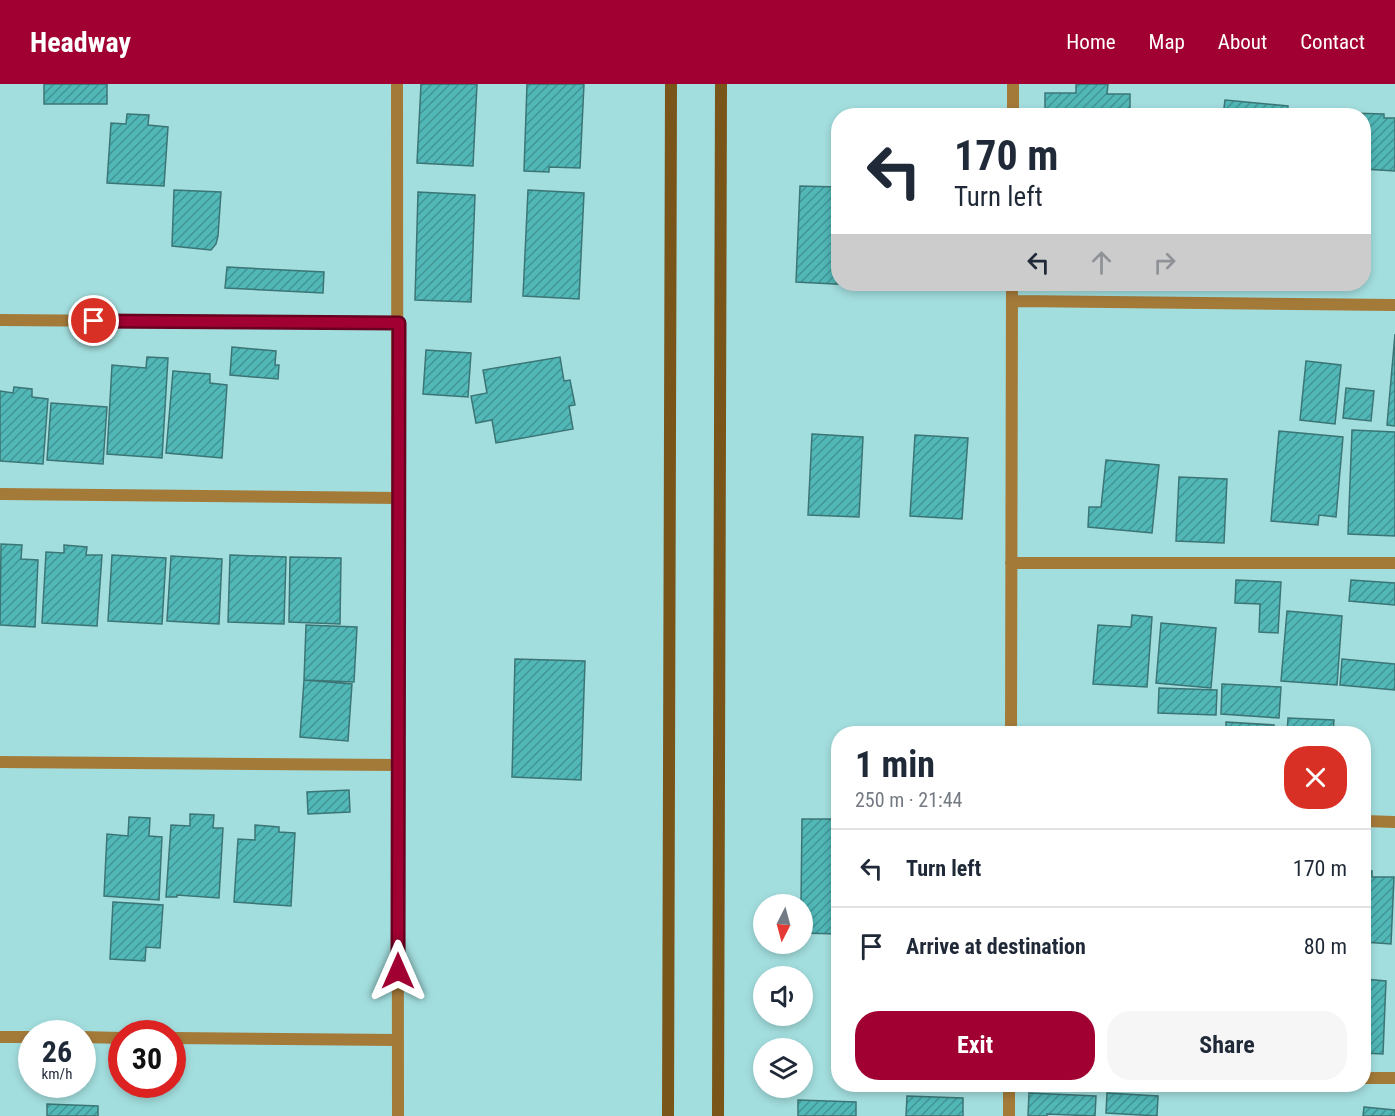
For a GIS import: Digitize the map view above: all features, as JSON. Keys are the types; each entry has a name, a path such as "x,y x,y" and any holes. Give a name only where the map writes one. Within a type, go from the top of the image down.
{"main road":[{"path":"668,1116 671,84"},
{"path":"718,1116 721,84"}],"street":[{"path":"397,84 398,1116"},
{"path":"1013,84 1013,108"},
{"path":"1011,726 1012,291"},
{"path":"1012,301 1395,305"},
{"path":"0,320 399,323"},
{"path":"0,494 398,498"},
{"path":"1011,563 1395,563"},
{"path":"0,762 398,765"},
{"path":"1371,821 1395,822"},
{"path":"0,1037 18,1037"},
{"path":"186,1038 398,1040"},
{"path":"1371,1078 1395,1078"},
{"path":"1009,1092 1009,1116"}],"building":[{"path":"44,84 107,84 107,104 44,104"},
{"path":"421,84 477,84 473,166 417,163"},
{"path":"527,84 584,84 580,168 549,167 549,172 524,171"},
{"path":"1076,84 1108,84 1107,94 1130,94 1130,108 1045,108 1045,93 1076,93"},
{"path":"1225,100 1288,106 1288,108 1224,108"},
{"path":"127,114 149,115 148,125 168,127 164,186 107,183 111,123 126,124"},
{"path":"1371,114 1384,114 1384,118 1395,118 1395,171 1371,169"},
{"path":"800,186 831,187 831,284 796,282"},
{"path":"174,190 221,192 218,236 211,250 172,246"},
{"path":"528,190 584,193 579,299 523,296"},
{"path":"418,192 475,195 471,302 415,300"},
{"path":"227,267 324,272 323,293 225,288"},
{"path":"1395,334 1395,426 1387,425"},
{"path":"232,347 276,351 275,365 279,365 278,379 230,375"},
{"path":"426,350 471,353 468,397 423,394"},
{"path":"147,357 168,358 162,458 107,454 112,365 146,368"},
{"path":"560,357 564,381 570,380 575,405 569,406 573,429 496,443 492,420 476,423 471,396 487,393 483,370"},
{"path":"1306,361 1341,365 1335,424 1300,420"},
{"path":"173,371 210,374 210,383 227,385 222,458 166,453"},
{"path":"14,387 32,389 32,397 48,399 43,464 0,461 0,391 13,393"},
{"path":"1346,388 1374,391 1371,421 1343,418"},
{"path":"51,403 107,407 103,464 47,460"},
{"path":"1352,430 1395,432 1395,536 1348,534"},
{"path":"1279,431 1343,437 1336,517 1319,515 1318,525 1271,521"},
{"path":"812,434 863,437 859,517 808,515"},
{"path":"915,435 968,438 962,519 910,516"},
{"path":"1106,460 1159,465 1152,533 1088,527 1089,507 1101,507"},
{"path":"1179,477 1227,479 1224,543 1176,541"},
{"path":"1,544 22,545 21,559 38,560 35,627 0,625"},
{"path":"64,545 87,547 86,555 102,555 97,626 42,623 46,552 64,553"},
{"path":"112,555 166,558 162,624 108,621"},
{"path":"230,555 286,557 284,624 228,622"},
{"path":"171,556 222,559 219,624 167,621"},
{"path":"290,557 341,558 340,624 289,622"},
{"path":"1236,580 1281,582 1278,633 1259,632 1260,604 1235,603"},
{"path":"1351,580 1395,583 1395,605 1349,601"},
{"path":"1287,611 1342,616 1337,685 1281,681"},
{"path":"1132,615 1152,617 1147,687 1093,684 1098,625 1131,627"},
{"path":"1161,623 1216,628 1211,688 1156,683"},
{"path":"306,625 357,627 354,682 304,680"},
{"path":"515,659 585,661 581,780 512,777"},
{"path":"1342,659 1395,664 1395,690 1340,685"},
{"path":"304,680 352,684 348,741 300,737"},
{"path":"1222,684 1281,687 1279,718 1221,714"},
{"path":"1159,688 1217,690 1216,715 1158,713"},
{"path":"1288,718 1334,720 1334,726 1288,726"},
{"path":"1226,722 1274,725 1274,726 1226,726"},
{"path":"349,790 350,812 308,814 307,792"},
{"path":"190,814 214,815 213,828 223,828 219,898 177,895 177,897 166,897 171,825 190,826"},
{"path":"129,817 150,818 149,836 162,837 159,900 104,896 107,834 128,836"},
{"path":"802,819 831,819 831,934 813,933 813,894 801,894"},
{"path":"255,825 279,827 279,832 295,833 291,906 234,902 238,839 255,840"},
{"path":"1371,871 1372,877 1394,877 1391,944 1371,943"},
{"path":"113,902 163,905 160,948 146,947 145,961 110,959"},
{"path":"1371,980 1386,981 1383,1054 1371,1053"},
{"path":"1029,1093 1096,1096 1095,1116 1047,1114 1047,1116 1028,1116"},
{"path":"1107,1093 1158,1096 1157,1116 1106,1113"},
{"path":"907,1096 963,1098 963,1116 906,1116"},
{"path":"798,1100 856,1102 856,1116 798,1116"},
{"path":"47,1104 98,1106 98,1116 47,1116"},
{"path":"1364,1107 1395,1110 1395,1116 1363,1116"}],"route":[{"path":"94,321 399,323 398,971"}]}
